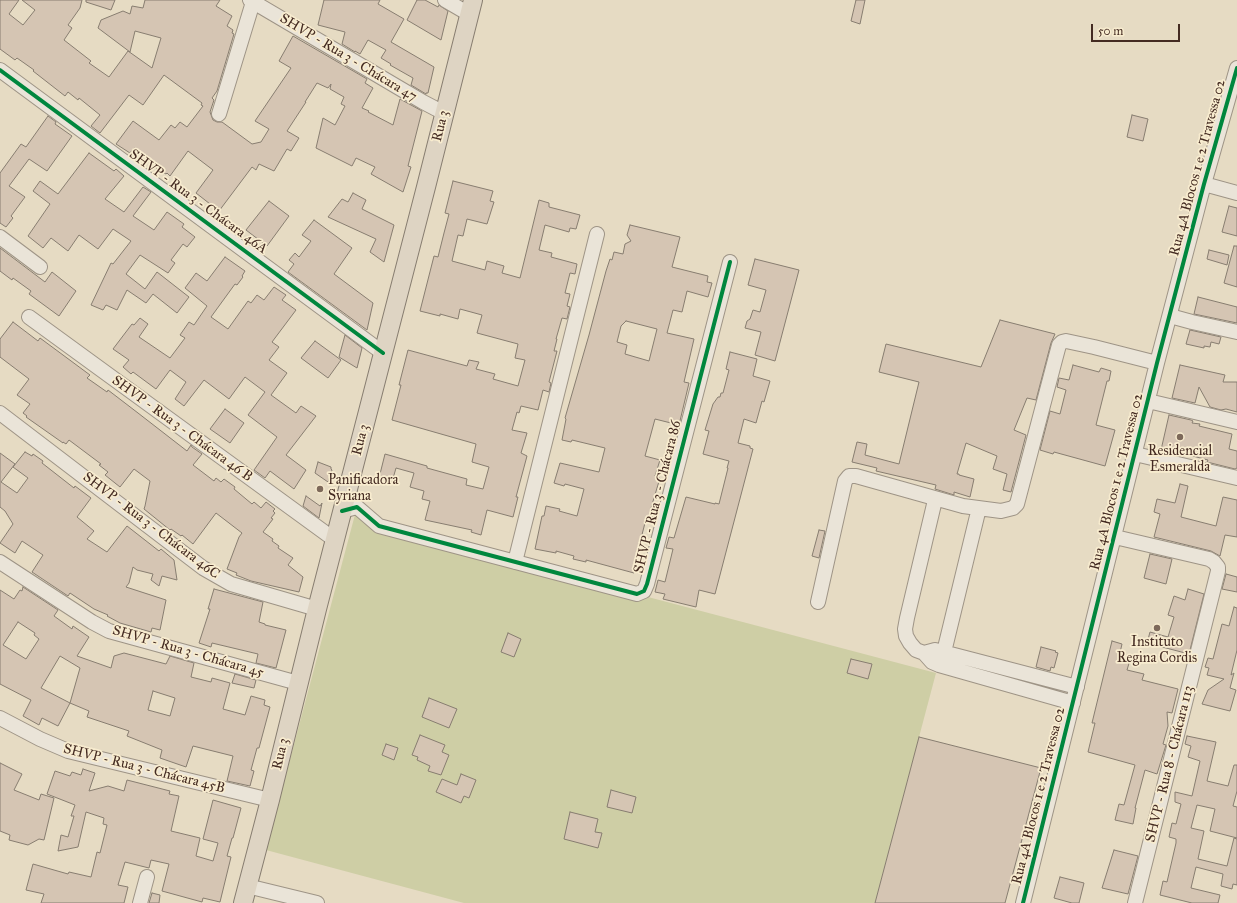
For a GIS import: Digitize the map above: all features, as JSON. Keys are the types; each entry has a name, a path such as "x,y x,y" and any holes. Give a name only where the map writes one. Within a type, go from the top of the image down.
{"main road":[{"name":"Rua 3","path":"243,903 471,7"}],"street":[{"path":"445,0 471,7"},
{"name":"SHVP - Rua 3 - Chácara 47","path":"220,114 252,1 444,113"},
{"name":"Rua 4A Blocos 1 e 2 Travessa 02","path":"1023,903 1157,364 1204,184 1237,68"},
{"name":"SHVP - Rua 3 - Chácara 46A","path":"0,70 383,353"},
{"path":"1204,184 1237,193"},
{"path":"515,562 597,234"},
{"path":"0,237 40,267"},
{"name":"SHVP - Rua 3 - Chácara 86","path":"342,511 357,506 379,526 637,594 644,591 730,262"},
{"path":"1170,316 1237,332"},
{"name":"SHVP - Rua 3 - Chácara 46 B","path":"29,317 335,540"},
{"path":"818,602 846,481 849,476 856,476 936,500 963,506 1001,511 1013,508 1017,504 1055,360 1062,342 1066,341 1079,343 1157,364"},
{"path":"1148,401 1237,422"},
{"name":"SHVP - Rua 3 - Chácara 46C","path":"0,413 203,568 231,584 317,609"},
{"path":"1135,454 1237,478"},
{"path":"936,500 905,629 906,636 910,643 916,650 924,653 932,662 939,665 1073,703"},
{"path":"944,652 979,508"},
{"name":"SHVP - Rua 8 - Chácara 113","path":"1115,537 1209,559 1218,567 1135,903"},
{"name":"SHVP - Rua 3 - Chácara 45","path":"0,562 92,622 109,630 298,683"},
{"path":"924,653 935,650 1077,687"},
{"path":"978,676 982,662"},
{"name":"SHVP - Rua 3 - Chácara 45B","path":"0,718 40,739 68,751 270,800"},
{"path":"140,903 147,877"},
{"path":"247,886 317,903"}],"green space":[{"path":"357,507 379,526 936,673 875,903 464,903 266,850"}],"building":[{"path":"0,0 19,0 9,14 23,25 35,10 22,0 82,0 80,8 68,25 72,28 64,40 91,61 89,63 109,77 128,51 152,68 161,38 135,31 130,52 98,28 101,20 123,11 130,14 132,6 143,8 145,0 220,0 216,6 232,16 227,26 233,30 232,33 234,34 217,91 212,98 214,100 210,112 213,120 222,122 252,144 261,142 269,129 255,121 291,68 279,61 293,36 367,79 365,83 373,88 362,108 369,111 368,112 393,125 400,99 422,111 408,166 411,167 403,192 371,174 375,167 356,158 352,166 316,148 323,118 335,125 345,106 341,104 344,97 330,89 331,84 328,88 317,83 287,131 299,138 291,151 287,149 274,171 259,164 256,170 252,167 219,211 196,193 213,170 188,151 170,176 156,168 158,166 134,148 130,153 116,144 133,121 159,140 171,125 175,128 180,122 187,127 203,106 201,105 202,103 164,75 143,105 129,95 100,133 91,126 100,115 79,98 78,100 68,92 65,96 33,71 34,70 17,58 15,60 0,49"},
{"path":"86,0 115,0 111,10 86,2"},
{"path":"324,0 380,0 378,4 404,19 391,42 434,67 428,93 426,94 411,85 413,78 381,58 386,50 368,40 360,54 342,44 345,32 318,25"},
{"path":"417,0 425,0 438,7 439,5 448,11 441,40 407,20"},
{"path":"856,0 865,0 860,24 851,21"},
{"path":"1132,115 1148,119 1143,141 1127,137"},
{"path":"48,116 56,122 55,124 72,136 47,171 29,159 9,186 25,197 11,216 13,218 6,227 0,223 0,173 21,144 26,147"},
{"path":"89,153 114,171 116,169 124,176 105,199 124,212 143,187 151,192 133,216 154,230 167,212 184,224 182,227 195,237 187,247 183,244 171,260 175,263 168,273 140,255 126,274 145,289 157,272 189,297 177,313 153,294 146,303 127,290 117,310 106,305 103,310 91,305 111,263 113,264 131,241 113,229 98,249 79,235 68,251 51,238 43,248 28,236 50,204 33,191 40,181 58,194"},
{"path":"453,181 493,191 490,201 494,202 487,224 467,219 463,236 458,235 452,261 485,270 487,261 504,266 502,273 520,278 539,200 549,203 549,207 580,215 576,229 570,228 569,232 545,225 539,250 552,253 551,257 577,264 575,274 570,273 565,293 570,294 567,306 570,307 567,319 562,318 556,339 554,351 557,351 549,382 551,383 549,392 543,390 538,410 521,406 519,413 517,412 512,430 527,433 521,453 527,456 516,497 518,497 513,517 487,510 481,535 471,532 472,530 425,520 430,501 422,499 424,491 410,487 414,473 396,468 392,482 379,478 385,454 467,479 466,485 483,489 489,467 472,462 476,444 392,420 408,350 467,366 469,360 479,362 476,369 495,374 493,379 518,386 525,360 515,358 518,344 477,333 482,315 460,309 458,319 420,311 434,256 438,257 449,214 445,213"},
{"path":"353,193 366,200 362,209 394,225 384,262 370,252 376,239 328,217 342,199 348,202"},
{"path":"269,201 289,216 267,246 246,230"},
{"path":"1229,206 1237,208 1237,236 1222,232"},
{"path":"314,220 352,248 334,274 373,303 367,330 288,272 294,264 289,260 295,253 299,257 311,241 302,235"},
{"path":"630,225 680,237 672,267 708,276 707,282 712,283 708,297 687,291 682,312 673,310 667,333 694,339 684,382 689,383 679,425 655,419 645,456 660,460 655,476 660,478 651,508 654,509 651,521 646,519 635,562 637,563 634,573 586,560 586,562 573,559 574,556 556,551 556,553 535,549 542,516 544,516 546,506 560,509 559,511 577,516 584,489 554,483 560,463 599,472 605,448 572,440 571,442 562,440 565,418 606,271 610,259 612,260 614,252 623,254 625,244 631,241 627,235","holes":["626,321 657,329 649,361 625,354 627,345 617,342 621,326"]},
{"path":"1234,246 1237,246 1237,287 1224,283"},
{"path":"0,248 45,282 52,272 76,291 59,316 29,294 31,291 0,271"},
{"path":"1209,250 1229,255 1227,265 1207,259"},
{"path":"225,257 245,271 242,276 243,277 237,285 235,284 211,317 228,329 248,301 251,303 257,295 264,300 274,287 286,295 282,300 296,310 272,342 279,347 269,360 287,373 271,395 296,413 301,406 316,416 286,455 306,470 294,489 270,471 265,478 254,470 277,437 248,415 265,392 245,377 229,399 204,380 184,406 175,399 186,382 170,370 156,389 133,372 131,374 123,367 129,360 113,349 132,324 134,325 140,318 148,324 139,337 170,358 185,338 180,335 189,322 194,325 207,306 185,288 196,273 207,281"},
{"path":"755,259 799,270 775,361 755,355 761,332 745,328 753,310 760,312 766,290 748,285"},
{"path":"1198,297 1237,307 1237,323 1194,314"},
{"path":"1000,320 1055,334 1051,343 1036,400 1027,398 1014,430 1026,435 1011,492 1003,490 1007,474 993,469 997,456 966,443 957,474 974,479 970,497 954,492 954,495 935,489 936,485 876,471 877,468 852,462 857,442 867,444 865,455 899,464 919,382 879,372 886,344 981,367"},
{"path":"13,322 38,341 40,338 90,375 87,378 107,392 108,390 187,451 191,445 202,454 193,465 214,481 216,478 221,482 224,479 235,487 234,489 252,504 254,502 261,508 266,502 275,509 273,511 275,513 271,518 273,519 263,532 273,539 272,541 279,546 278,548 293,558 288,565 303,577 299,592 251,581 236,575 237,573 227,569 239,537 242,533 216,513 193,544 182,535 181,536 171,529 170,530 144,509 150,481 134,469 120,487 105,475 108,472 99,465 101,464 69,440 66,444 63,443 26,417 27,416 23,413 30,404 17,395 29,379 0,357 0,339"},
{"path":"1190,330 1221,337 1219,344 1211,342 1210,347 1204,346 1204,348 1186,344"},
{"path":"345,335 362,348 357,368 339,357"},
{"path":"315,341 341,360 328,378 301,358"},
{"path":"730,352 757,359 753,376 770,381 764,402 762,401 756,423 744,419 738,443 750,446 750,448 753,449 715,594 699,590 696,607 663,599 665,594 655,592 658,580 665,582 673,549 666,548 669,537 674,538 686,497 719,504 729,461 703,454 709,431 705,430 713,404 718,397 720,397 721,393 723,393 729,370 726,369"},
{"path":"1073,365 1099,372 1101,368 1111,371 1096,425 1115,430 1105,466 1054,452 1053,454 1040,450 1050,411 1060,414 1066,390 1057,387 1059,378 1069,380"},
{"path":"1180,365 1225,375 1223,382 1237,382 1237,412 1210,407 1199,387 1195,403 1172,398"},
{"path":"225,409 244,423 230,443 210,429"},
{"path":"1169,415 1191,420 1193,421 1192,423 1200,424 1199,426 1232,434 1229,449 1237,451 1237,468 1235,469 1207,462 1208,460 1185,454 1184,456 1161,450"},
{"path":"25,452 32,456 33,454 74,488 75,486 91,498 77,517 94,531 87,539 107,552 127,526 159,551 161,549 174,560 177,580 162,576 159,586 151,580 153,574 137,570 133,567 129,583 126,587 166,600 160,630 152,628 151,632 120,623 107,616 108,615 94,609 70,593 68,596 32,572 43,555 22,541 15,553 0,543 13,524 5,511 0,507 0,453 15,464 1,482 17,493 28,478 13,467"},
{"path":"318,462 331,467 332,470 328,482 315,473"},
{"path":"1180,484 1188,486 1181,517 1216,526 1223,497 1237,500 1237,537 1225,535 1220,556 1211,551 1154,537 1160,514 1154,512 1157,499 1175,503"},
{"path":"306,496 320,506 322,503 319,518 303,506"},
{"path":"819,530 825,531 819,558 812,556"},
{"path":"1150,554 1172,559 1166,584 1144,578"},
{"path":"1226,574 1237,577 1237,592 1222,589"},
{"path":"23,587 58,610 54,616 72,629 73,626 89,637 77,656 111,668 114,656 124,653 166,664 170,656 194,663 191,677 211,682 212,678 230,683 223,709 245,715 251,696 265,700 264,705 270,707 259,748 257,748 251,770 254,771 250,786 227,781 233,756 193,746 186,767 160,758 162,750 127,736 129,731 87,717 89,711 70,703 58,726 42,718 39,725 23,716 31,700 0,684 0,590 14,599 20,590 22,591","holes":["18,622 35,633 34,635 39,639 26,659 3,645","60,656 80,668 70,703 41,688","153,691 175,698 170,716 148,710"]},
{"path":"214,589 263,602 259,622 286,630 276,668 256,663 258,654 212,643 211,647 199,643 210,609 208,609"},
{"path":"1188,589 1204,594 1189,654 1147,643 1150,632 1168,637 1174,617 1168,615 1174,596 1185,600"},
{"path":"1234,607 1237,608 1237,650 1231,675 1234,673 1230,688 1236,690 1230,711 1202,704 1208,690 1224,679 1207,675 1209,668 1205,667 1208,658 1213,659 1222,624 1229,626"},
{"path":"508,633 521,639 514,657 501,652"},
{"path":"1112,641 1122,644 1119,657 1130,660 1127,670 1144,674 1142,680 1178,689 1172,713 1167,712 1168,726 1163,744 1166,745 1157,774 1145,770 1135,808 1133,824 1115,820 1119,804 1124,805 1135,765 1088,752 1095,723 1092,723"},
{"path":"1041,647 1056,651 1055,652 1058,653 1054,668 1051,667 1050,671 1036,667"},
{"path":"851,659 872,664 868,679 847,673"},
{"path":"235,674 256,680 254,688 232,683"},
{"path":"429,698 457,709 449,728 422,717"},
{"path":"420,735 445,745 442,752 449,755 441,775 428,771 430,766 417,760 418,757 412,755"},
{"path":"1187,736 1216,742 1207,781 1228,786 1234,765 1237,765 1237,791 1233,806 1237,807 1237,838 1210,831 1215,809 1197,805 1191,828 1204,831 1198,859 1227,866 1234,838 1237,839 1237,885 1233,884 1232,889 1221,886 1223,874 1196,867 1191,888 1220,895 1218,903 1192,903 1160,895 1163,881 1167,882 1176,843 1176,839 1169,837 1172,823 1176,824 1181,804 1175,802 1175,792 1192,796 1200,761 1188,757 1191,746 1185,744"},
{"path":"919,737 1041,768 1005,903 875,903"},
{"path":"386,744 398,748 394,760 382,755"},
{"path":"0,763 22,774 14,790 39,800 41,794 54,798 44,840 39,839 28,845 9,840 10,835 0,831"},
{"path":"83,769 95,773 89,791 108,786 124,791 127,780 170,791 169,794 179,796 171,831 200,838 196,856 213,861 218,843 203,839 213,800 241,808 227,856 231,857 220,902 203,898 202,902 162,891 169,864 151,860 149,868 125,862 118,885 128,887 124,903 41,903 44,894 26,890 33,864 68,874 69,872 91,877 97,852 100,853 107,825 103,824 104,818 86,812 78,847 58,851 61,835 68,837 74,816 71,816 75,805 47,794 55,771 70,776 72,772 81,775"},
{"path":"461,774 476,780 469,798 464,796 461,803 436,792 442,779 457,785"},
{"path":"611,790 636,797 632,813 607,807"},
{"path":"570,812 598,819 595,832 602,833 598,848 564,839"},
{"path":"1114,850 1138,856 1128,894 1102,888"},
{"path":"1060,877 1084,883 1079,903 1072,903 1054,898"},
{"path":"152,893 160,895 159,903 149,903"}],"cycle path":[{"path":"1023,903 1157,363 1204,184 1237,68"},
{"path":"0,70 383,353"},
{"path":"342,511 357,507 379,526 637,594 644,591 730,262"}],"place":[{"name":"Residencial Esmeralda","path":"1180,437"},
{"name":"Panificadora Syriana","path":"320,489"},
{"name":"Instituto Regina Cordis","path":"1157,628"}]}
